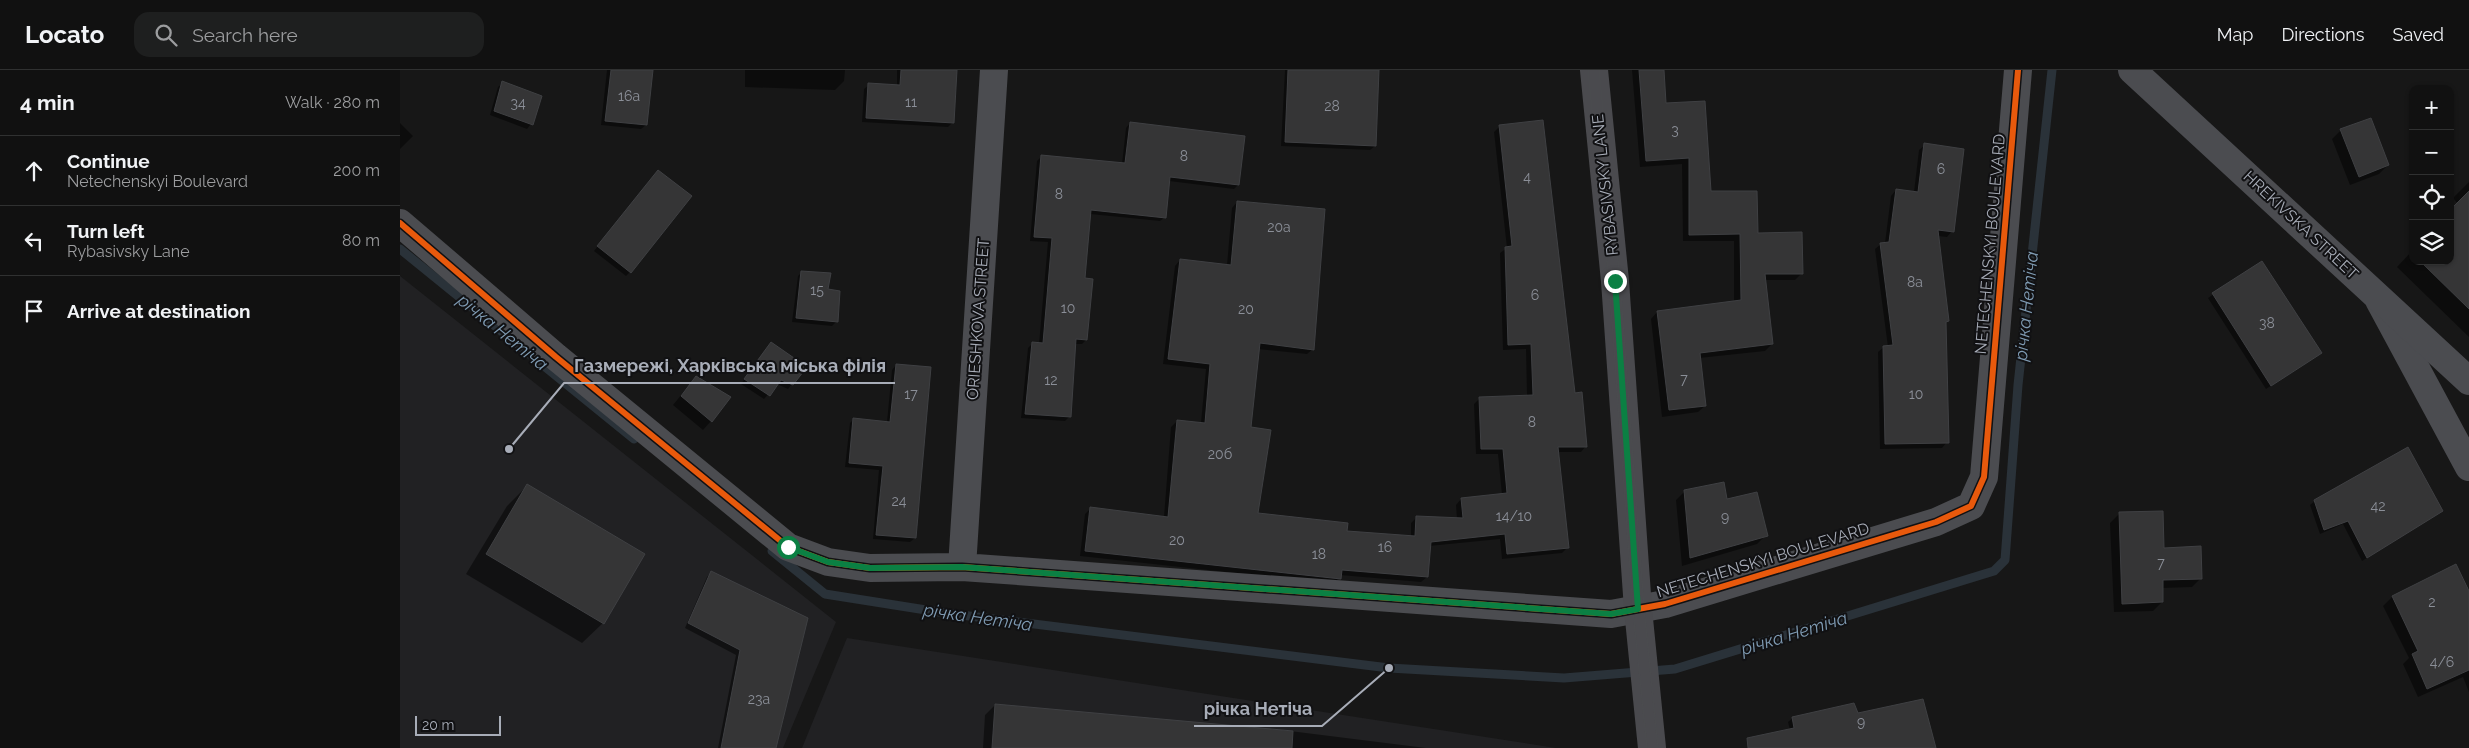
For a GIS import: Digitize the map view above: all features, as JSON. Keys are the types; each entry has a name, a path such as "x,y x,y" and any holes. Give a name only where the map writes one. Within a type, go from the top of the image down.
{"main road":[{"name":"RYBASIVSKY LANE","path":"1594,70 1615,281 1638,609 1652,748"}],"street":[{"name":"ORIESHKOVA STREET","path":"962,567 994,70"},
{"name":"NETECHENSKYI BOULEVARD","path":"400,223 556,357 788,547 828,562 870,568 962,567 1611,614 1666,604 1927,525 1971,506 1984,477 2018,70"},
{"name":"HREKIVSKA STREET","path":"2132,70 2469,381"},
{"path":"2376,294 2469,466"}],"shaded area":[{"path":"400,276 836,622 783,748 400,748"},
{"path":"847,638 1556,748 802,748"}],"building":[{"path":"611,70 653,70 647,125 605,121"},
{"path":"901,70 957,70 954,123 866,118 868,83 900,85"},
{"path":"1288,70 1379,70 1376,146 1285,142"},
{"path":"1639,70 1664,70 1666,103 1705,101 1711,191 1757,191 1758,233 1802,232 1803,274 1765,274 1773,344 1700,353 1706,406 1669,410 1657,311 1741,300 1740,234 1689,235 1689,158 1646,161"},
{"path":"502,81 542,96 533,125 494,111"},
{"path":"2371,118 2389,165 2359,177 2340,129"},
{"path":"1543,120 1575,393 1582,392 1587,447 1558,447 1569,548 1507,554 1505,534 1431,542 1428,577 1342,570 1341,579 1085,551 1090,507 1168,517 1177,420 1205,423 1210,364 1168,359 1180,259 1231,265 1237,201 1325,209 1314,350 1260,343 1251,427 1271,430 1258,513 1348,523 1347,531 1415,536 1416,516 1463,518 1461,498 1507,493 1503,449 1481,449 1479,397 1533,395 1531,344 1508,345 1505,247 1512,246 1499,125"},
{"path":"1130,122 1245,136 1239,185 1170,177 1166,218 1091,210 1085,278 1093,279 1087,340 1076,339 1071,417 1025,414 1032,342 1043,343 1052,238 1034,237 1041,155 1125,163"},
{"path":"1924,143 1964,149 1954,232 1938,230 1949,321 1946,322 1949,443 1885,444 1883,346 1893,345 1880,243 1889,242 1896,189 1918,192"},
{"path":"658,170 692,196 631,273 597,246"},
{"path":"2469,191 2469,309 2424,265 2454,265 2454,206"},
{"path":"2262,261 2322,353 2271,386 2212,293"},
{"path":"801,271 831,273 828,289 840,291 838,322 796,318"},
{"path":"771,342 807,367 793,385 781,380 770,396 744,379"},
{"path":"896,364 931,367 916,538 876,535 883,466 849,463 853,418 890,422"},
{"path":"696,376 731,397 712,422 681,396"},
{"path":"2408,447 2443,511 2367,558 2348,521 2324,530 2314,500"},
{"path":"1724,482 1727,499 1757,492 1768,536 1690,558 1684,490"},
{"path":"527,484 645,554 604,624 486,554"},
{"path":"2163,511 2164,548 2201,546 2202,579 2163,580 2163,602 2122,604 2119,512"},
{"path":"2456,564 2469,591 2469,670 2427,689 2412,654 2418,651 2392,596"},
{"path":"711,571 808,618 776,748 721,748 740,650 688,623"},
{"path":"1923,699 1936,748 1748,748 1747,738 1794,728 1792,717 1854,703 1858,713"},
{"path":"995,704 1293,731 1292,748 992,748"}],"waterway":[{"name":"річка Нетіча","path":"772,551 825,594 945,613 1389,668 1564,678 1675,669 1994,571 2005,560 2018,385 2052,70"},
{"name":"річка Нетіча","path":"400,249 634,439"}],"tram line":[{"path":"1588,70 1609,281 1633,610 1647,748"},
{"path":"1599,70 1620,281 1644,608 1658,748"}],"cycle path":[{"path":"400,223 556,357 788,547 828,562 870,568 962,567 1611,614 1665,604 1936,522 1971,506 1984,477 2018,70"}],"place":[{"name":"Газмережі, Харківська міська філія","path":"509,449"},
{"name":"річка Нетіча","path":"1389,668"}],"route":[{"path":"788,547 828,562 870,568 962,567 1611,614 1638,609 1615,281"}]}
